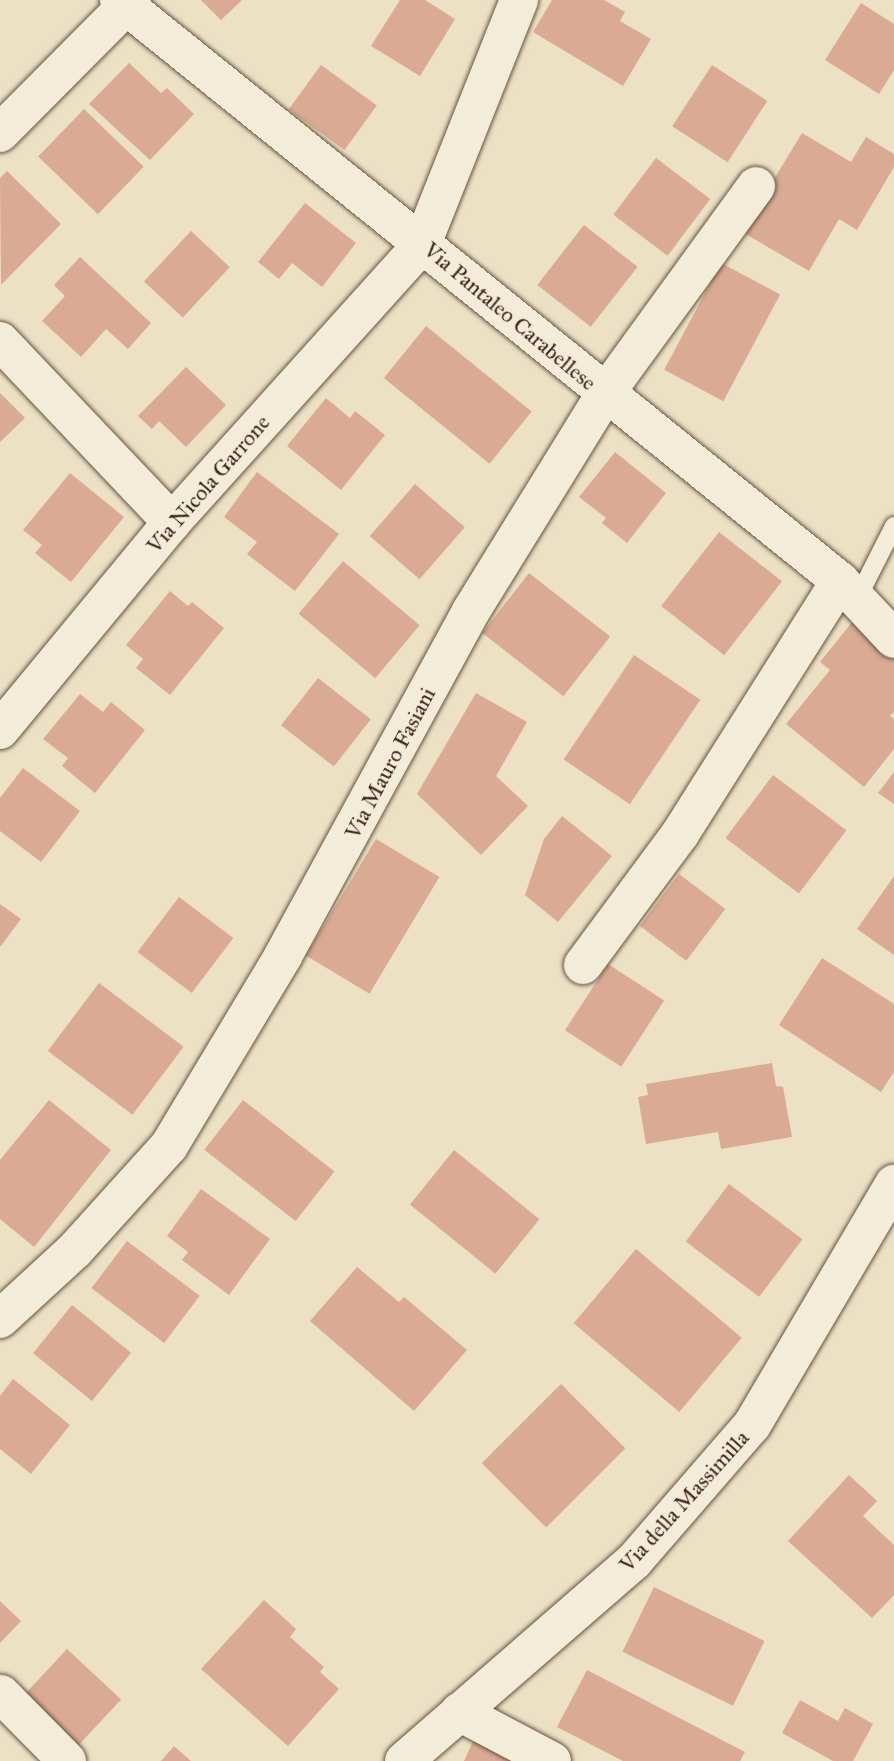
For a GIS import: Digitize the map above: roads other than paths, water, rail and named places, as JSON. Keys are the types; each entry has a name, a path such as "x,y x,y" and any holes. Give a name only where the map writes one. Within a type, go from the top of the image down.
{"street":[{"path":"422,244 519,0"},
{"path":"0,133 126,2"},
{"name":"Via Pantaleo Carabellese","path":"126,2 848,590 894,639"},
{"name":"Via Mauro Fasiani","path":"0,1319 75,1250 169,1146 290,943 471,611 605,394 756,186"},
{"name":"Via Nicola Garrone","path":"0,730 172,522 422,244"},
{"path":"0,341 172,522"},
{"path":"583,965 680,834 848,590"},
{"name":"Via della Massimilla","path":"404,1761 634,1561 752,1425 894,1184"},
{"path":"1,1694 67,1761"},
{"path":"459,1712 552,1761"}],"lane":[{"path":"848,590 894,526"}]}
